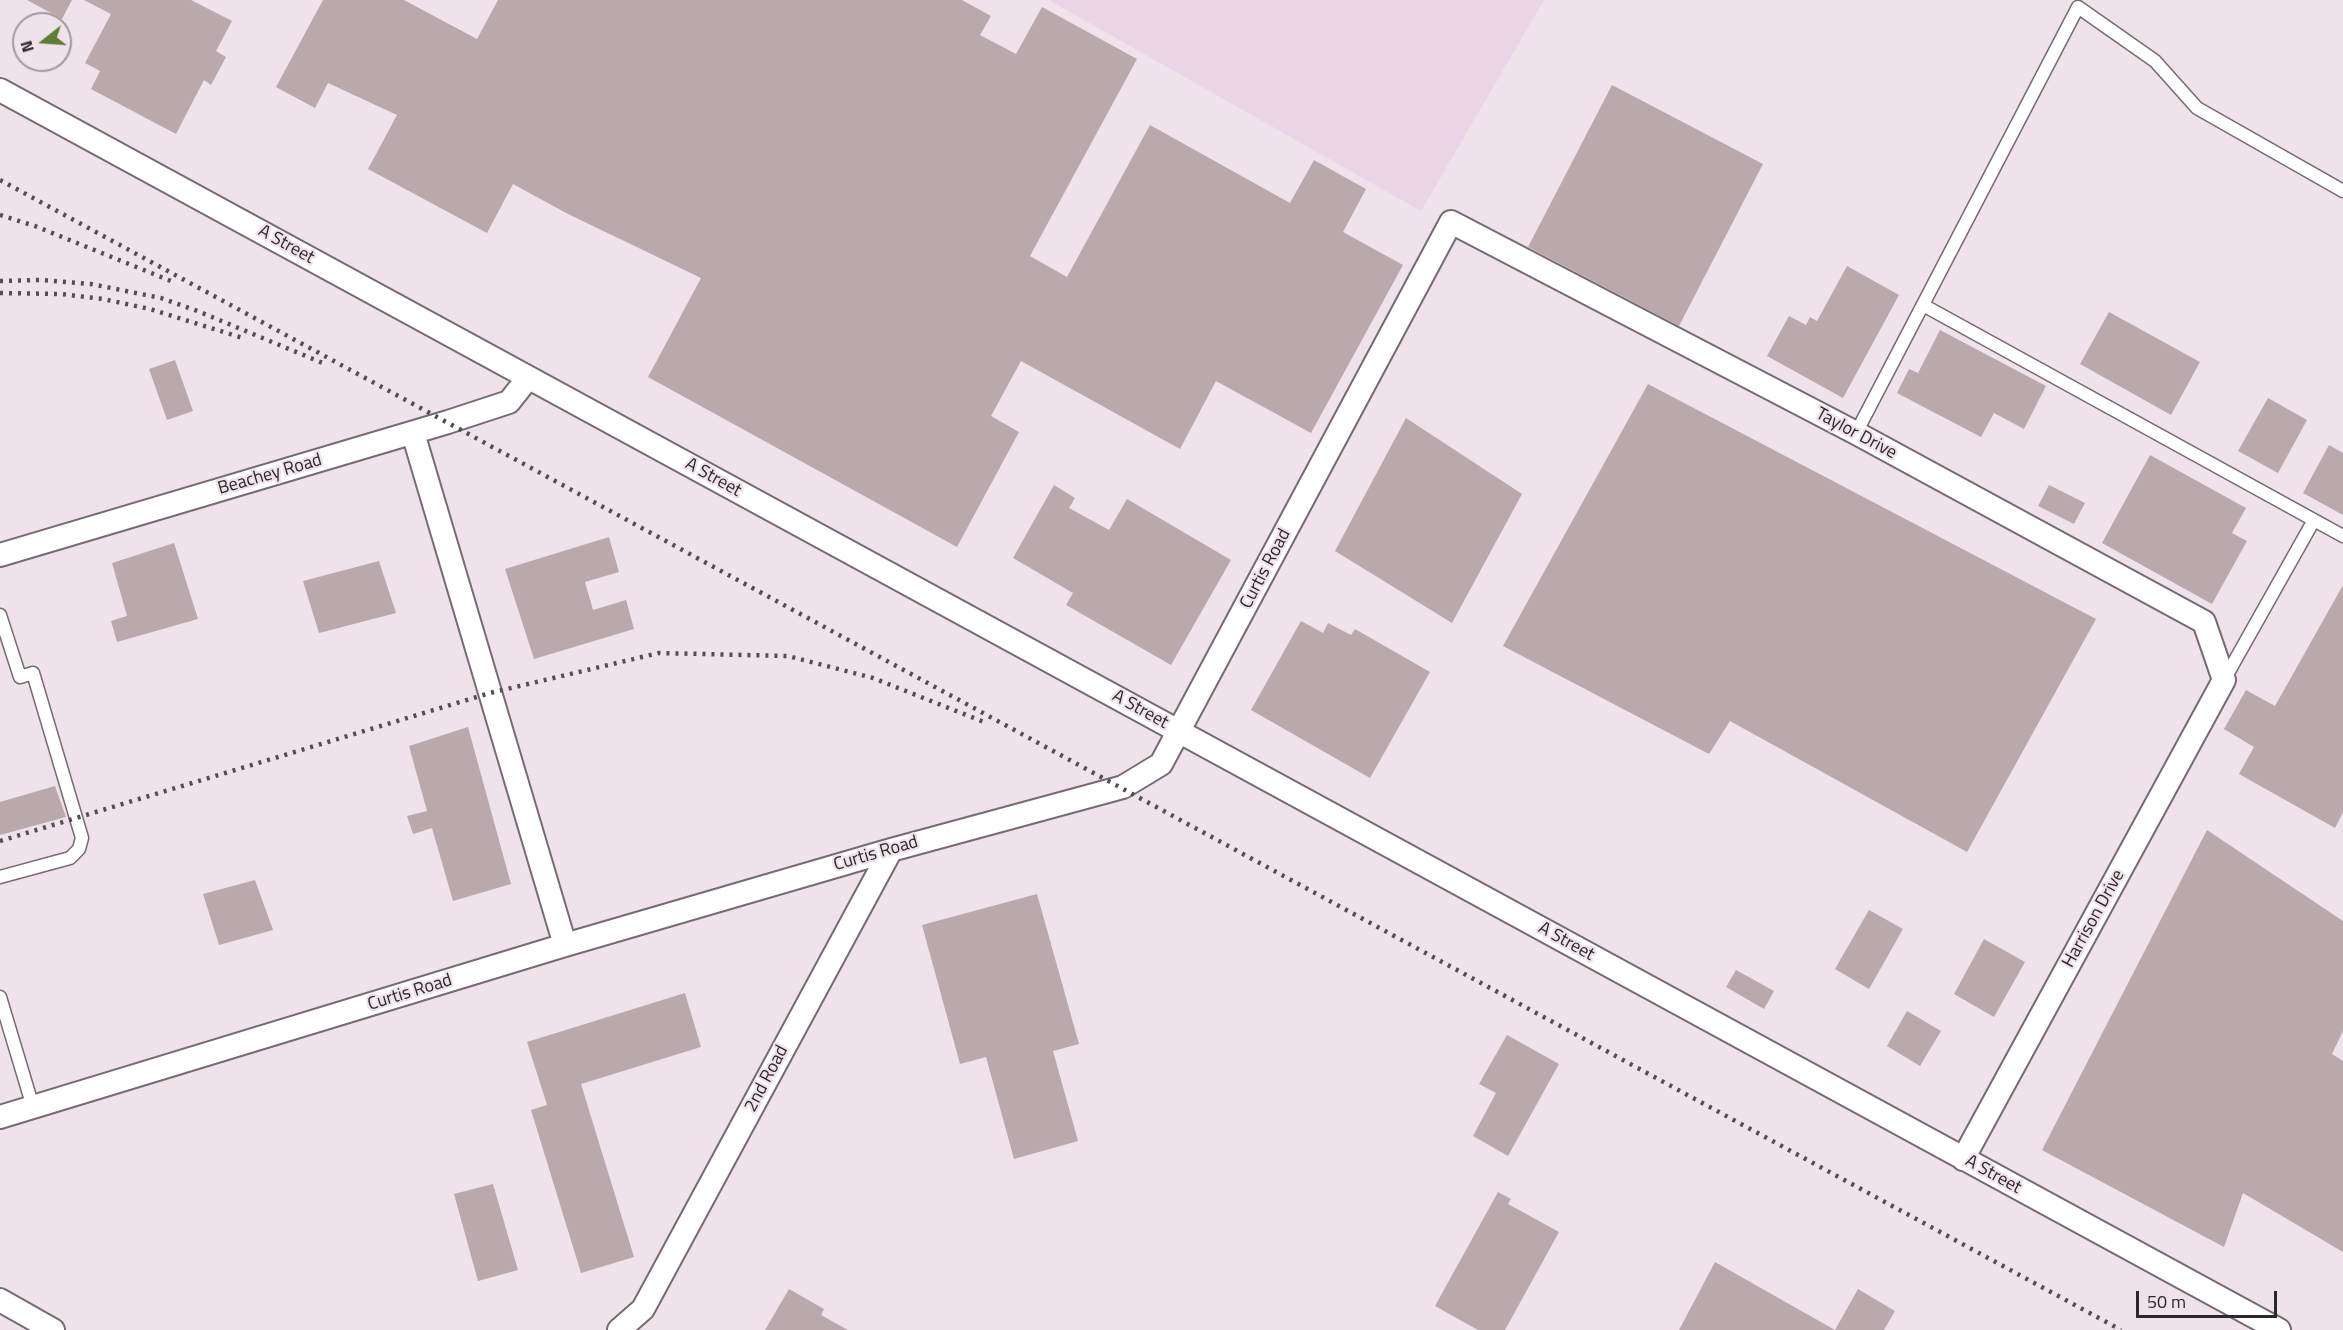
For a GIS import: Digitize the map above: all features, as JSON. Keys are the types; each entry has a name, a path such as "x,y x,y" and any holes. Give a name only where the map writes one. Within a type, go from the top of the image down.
{"street":[{"name":"A Street","path":"0,90 2279,1330"},
{"name":"Taylor Drive","path":"1451,222 1856,434 2204,622 2224,680"},
{"name":"Curtis Road","path":"0,1118 565,945 891,850 1123,787 1161,764 1451,222"},
{"name":"Beachey Road","path":"0,555 413,433 508,402 528,378"},
{"path":"413,433 565,945"},
{"name":"Harrison Drive","path":"1964,1159 2224,680"},
{"name":"2nd Road","path":"632,1330 891,850"},
{"path":"0,1300 53,1330"},
{"name":"2nd Road","path":"619,1330 643,1309"}],"lane":[{"path":"1856,434 2078,7 2155,62 2197,108 2343,191"},
{"path":"1923,305 2343,536"},
{"path":"2224,680 2313,520"},
{"path":"0,615 20,677 33,673 82,838 79,849 70,858 0,878"},
{"path":"0,997 33,1107"}],"shaded area":[{"path":"1049,0 1544,0 1421,211"}],"building":[{"path":"27,0 72,0 66,12 49,12"},
{"path":"84,0 191,0 232,21 216,51 226,57 211,85 204,80 176,134 91,89 100,71 85,63 111,14"},
{"path":"323,0 404,0 477,39 498,0 962,0 991,16 980,35 1016,54 1042,7 1137,59 1030,256 1067,277 1150,125 1290,203 1314,160 1366,189 1343,232 1403,265 1311,433 1216,381 1180,449 1021,361 991,416 1019,432 957,547 648,377 701,278 566,213 513,184 487,233 368,169 397,115 328,83 315,108 276,87"},
{"path":"1612,85 1763,164 1679,326 1528,247"},
{"path":"1847,266 1899,295 1843,398 1767,356 1789,316 1806,325 1810,317 1817,321"},
{"path":"2109,312 2200,362 2171,415 2080,364"},
{"path":"1940,330 2046,386 2024,429 1994,413 1981,437 1897,393 1909,369 1918,373"},
{"path":"175,360 193,411 167,420 149,369"},
{"path":"1648,384 2096,619 1967,852 1730,721 1709,754 1503,646"},
{"path":"2268,398 2307,420 2278,473 2238,451"},
{"path":"1406,418 1522,494 1452,623 1335,551"},
{"path":"2329,445 2343,453 2343,515 2303,493"},
{"path":"2150,455 2246,508 2232,533 2247,541 2212,604 2102,543"},
{"path":"1054,485 1075,498 1069,508 1109,530 1127,499 1231,560 1171,665 1066,605 1073,593 1013,558"},
{"path":"2049,485 2085,503 2074,524 2038,506"},
{"path":"609,537 619,572 585,582 593,610 626,600 634,629 534,659 505,569"},
{"path":"174,543 198,619 117,642 111,621 127,616 112,563"},
{"path":"379,561 396,613 319,633 303,581"},
{"path":"2343,585 2343,812 2335,828 2239,774 2254,747 2224,729 2246,690 2275,706"},
{"path":"1301,621 1323,633 1328,623 1351,635 1355,629 1430,672 1370,778 1251,710"},
{"path":"468,727 511,884 453,901 432,828 413,834 407,816 427,811 409,746"},
{"path":"55,786 66,817 0,835 0,802"},
{"path":"2207,830 2343,921 2343,1031 2332,1054 2343,1061 2343,1252 2243,1193 2224,1247 2042,1150"},
{"path":"255,880 273,930 219,945 203,894"},
{"path":"1037,894 1079,1044 1053,1051 1078,1141 1014,1159 986,1057 960,1064 922,925"},
{"path":"1869,910 1903,929 1869,989 1835,969"},
{"path":"1984,939 2025,962 1994,1017 1954,994"},
{"path":"1736,970 1774,991 1764,1009 1726,987"},
{"path":"685,993 701,1047 581,1084 634,1257 581,1273 531,1110 547,1105 527,1042"},
{"path":"1907,1011 1941,1031 1920,1066 1887,1046"},
{"path":"1507,1035 1559,1064 1508,1156 1473,1136 1496,1093 1479,1084"},
{"path":"493,1184 518,1270 478,1281 454,1194"},
{"path":"1498,1192 1511,1199 1508,1204 1559,1232 1505,1330 1478,1330 1435,1306"},
{"path":"1715,1262 1835,1330 1679,1330"},
{"path":"789,1289 824,1309 821,1315 848,1330 765,1330"},
{"path":"1858,1289 1895,1311 1884,1330 1835,1330"}],"railway":[{"path":"0,180 2121,1330"},
{"path":"0,215 35,226 176,283"},
{"path":"0,281 41,280 91,284 161,298 325,364"},
{"path":"0,293 61,294 103,299 150,309 246,339"},
{"path":"0,841 490,693 659,653 788,656 873,678 984,722"}]}
